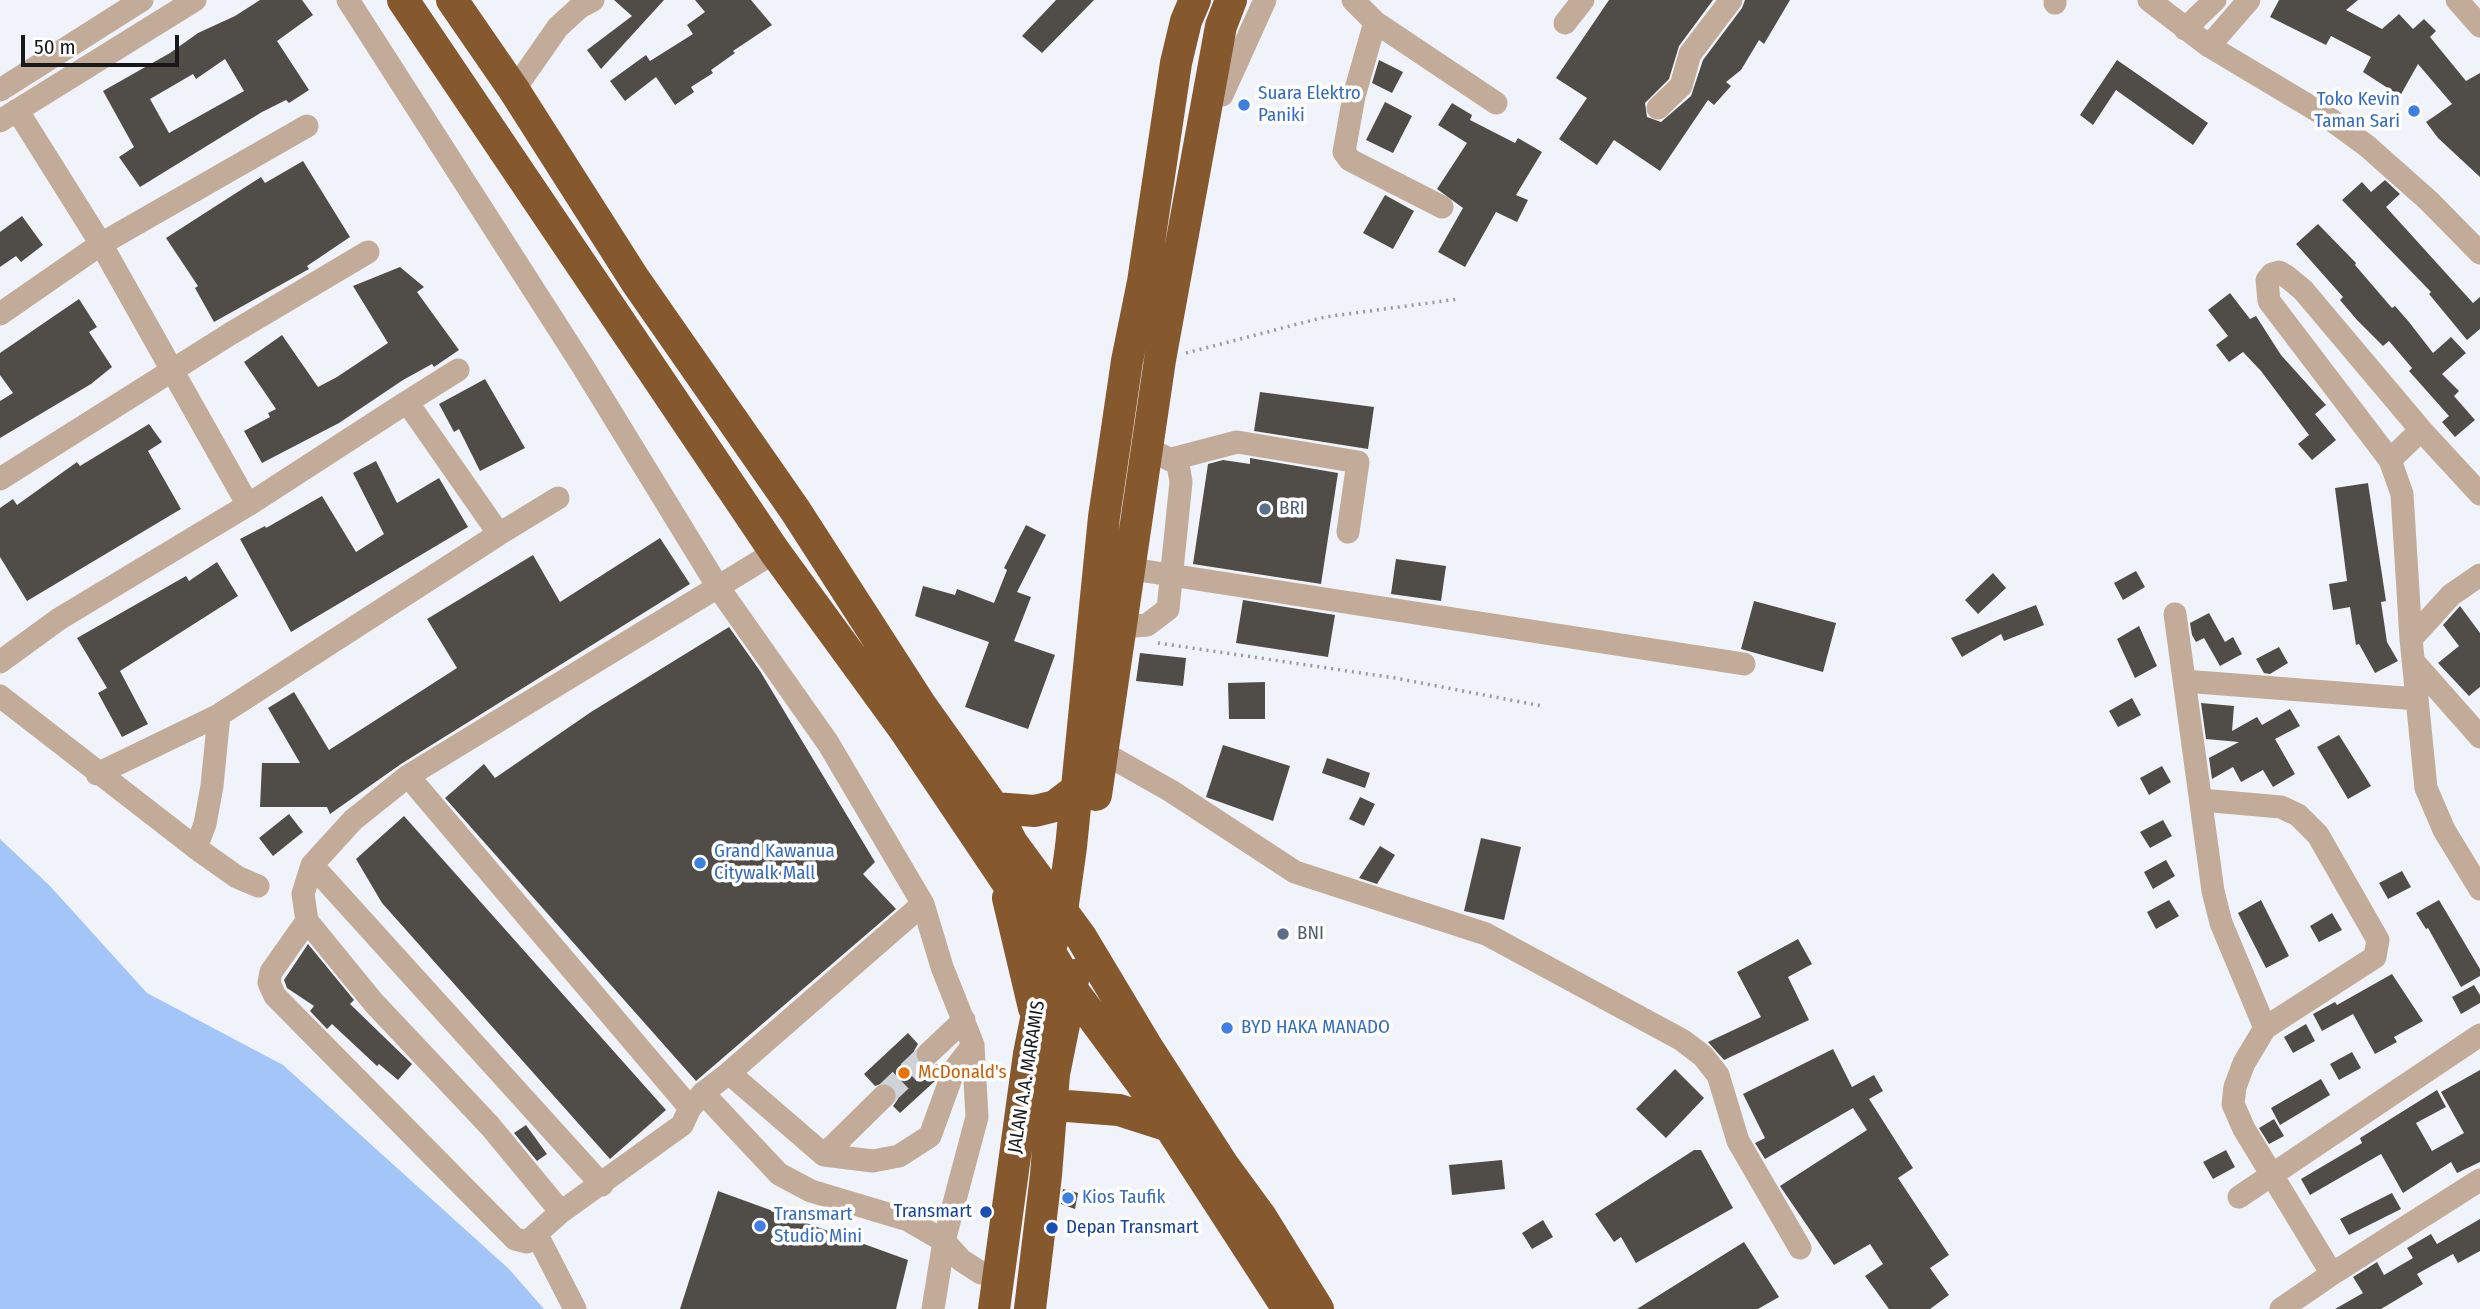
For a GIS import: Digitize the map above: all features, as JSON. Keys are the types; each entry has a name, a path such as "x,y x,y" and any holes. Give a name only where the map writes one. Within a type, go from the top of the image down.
{"highway":[{"path":"403,0 775,552 904,729 1050,949 1071,988 1169,1126 1318,1309"},
{"path":"452,0 514,90 635,280 794,509 920,704 994,808 1012,843 1081,937 1223,1165 1288,1309"},
{"name":"JALAN A.A. MARAMIS","path":"993,1309 1036,1016 1050,949 1062,911 1071,847 1104,517 1127,361 1143,282 1176,63 1186,21 1195,0"},
{"path":"1030,1309 1054,1105 1054,1074 1081,937 1102,752 1132,569 1160,456 1160,360 1221,26 1231,0"},
{"path":"994,808 1035,811 1055,806 1076,790"},
{"path":"1003,878 1036,1016"},
{"path":"1054,1105 1119,1110 1169,1126"}],"street":[{"path":"0,90 142,0"},
{"path":"195,0 8,116 101,244 248,505"},
{"path":"348,0 582,365 718,587 828,744 923,904 942,967 973,1045 977,1117 944,1241 933,1309"},
{"path":"514,90 558,27 593,0"},
{"path":"1222,95 1265,0"},
{"path":"1353,0 1375,22 1496,103"},
{"path":"1565,23 1583,0"},
{"path":"1658,108 1681,86 1690,54 1731,0"},
{"path":"2149,0 2209,46 2326,116 2367,146 2429,201 2480,253"},
{"path":"2185,29 2215,0"},
{"path":"2209,46 2249,0"},
{"path":"2457,0 2480,26"},
{"path":"1375,22 1354,96 1344,152 1350,160 1442,207"},
{"path":"54,57 68,78"},
{"path":"0,314 101,244 307,126"},
{"path":"0,479 368,251"},
{"path":"2480,494 2421,430 2303,290 2279,272 2272,274 2267,281 2270,301 2390,460 2402,494 2412,650 2426,788 2444,830 2480,889"},
{"path":"0,662 59,619 248,505 458,370"},
{"path":"407,402 499,534"},
{"path":"2390,460 2421,430"},
{"path":"1160,456 1237,442 1358,462 1348,532"},
{"path":"1122,632 1147,625 1168,609 1181,482 1178,464 1160,456"},
{"path":"97,774 219,715 558,498"},
{"path":"561,1212 490,1126 374,1003 307,921 303,894 312,865 353,820 408,776 775,552"},
{"path":"1132,569 1744,664"},
{"path":"2412,650 2451,595 2480,575"},
{"path":"2175,614 2213,891 2221,923 2265,1028"},
{"path":"2412,650 2480,737"},
{"path":"2184,681 2417,699"},
{"path":"0,696 97,774 196,848 237,877 258,886"},
{"path":"196,848 205,824 212,786 219,715"},
{"path":"1102,752 1171,791 1295,872 1486,934 1682,1040 1703,1056 1718,1075 1738,1141 1800,1248"},
{"path":"408,776 696,1101 779,1174 811,1191 908,1220 944,1241 961,1260 981,1273 998,1276"},
{"path":"2201,800 2281,807 2298,815 2318,835 2378,940 2375,957 2265,1028 2244,1063 2235,1087 2233,1104 2270,1177 2332,1274"},
{"path":"312,865 602,1185"},
{"path":"307,921 271,972 269,983 275,996 515,1240 527,1241 561,1212 682,1125 696,1101 923,904"},
{"path":"928,1054 964,1020"},
{"path":"2239,1197 2480,1035"},
{"path":"729,1073 824,1155 873,1161 899,1156 930,1136 954,1070 973,1045"},
{"path":"824,1155 884,1096"},
{"path":"2281,1309 2480,1180"},
{"path":"537,1235 575,1309"}],"path":[{"path":"1160,360 1325,317 1458,299"},
{"path":"1122,632 1542,706"}],"shaded area":[{"path":"0,839 50,886 147,993 283,1065 509,1269 544,1309 0,1309"}],"building":[{"path":"260,0 302,0 313,15 277,41 309,90 289,103 286,100 262,112 140,187 119,157 134,147 103,91 170,53 198,33 235,16","holes":["225,59 244,91 169,133 150,99 193,74 196,79"]},
{"path":"614,0 664,0 601,69 587,50 632,16"},
{"path":"695,0 751,0 772,25 733,51 735,53 711,70 713,73 691,87 694,92 675,105 656,77 625,101 610,81 646,55 650,61 693,34 687,25 705,12"},
{"path":"1056,0 1094,0 1042,53 1022,36"},
{"path":"1609,0 1713,0 1679,46 1669,79 1645,103 1647,117 1661,122 1691,96 1703,60 1742,8 1745,0 1790,0 1764,44 1759,40 1741,70 1726,82 1731,86 1714,105 1708,100 1660,171 1614,140 1597,165 1559,139 1587,98 1556,78"},
{"path":"2279,0 2358,0 2346,10 2382,29 2399,14 2413,29 2424,19 2436,31 2430,37 2466,81 2480,73 2480,177 2438,138 2426,122 2452,104 2418,64 2400,96 2363,72 2371,57 2331,36 2326,45 2270,17"},
{"path":"1379,60 1403,72 1392,93 1372,83"},
{"path":"2117,60 2208,123 2193,145 2116,90 2093,125 2080,115"},
{"path":"1385,102 1412,116 1393,153 1366,140"},
{"path":"1452,103 1472,115 1470,120 1515,143 1518,138 1542,152 1516,195 1528,200 1517,222 1496,212 1465,267 1438,252 1463,208 1437,189 1467,143 1438,125"},
{"path":"303,161 350,237 307,266 309,269 214,322 195,288 198,286 166,238 261,177 265,183"},
{"path":"2385,180 2400,194 2386,207 2473,303 2480,297 2480,329 2467,340 2429,294 2431,292 2342,200 2362,182 2371,192"},
{"path":"1385,195 1414,211 1393,249 1363,233"},
{"path":"22,216 43,245 21,262 16,256 0,267 0,232"},
{"path":"2318,224 2356,263 2392,308 2395,306 2433,353 2451,337 2466,353 2442,374 2459,391 2454,396 2475,420 2455,437 2442,422 2449,416 2409,371 2412,368 2389,341 2383,346 2357,320 2340,300 2343,297 2296,244"},
{"path":"400,267 424,287 417,292 459,350 434,367 432,364 403,380 339,423 262,463 244,431 270,417 268,413 276,409 244,362 282,335 318,387 337,377 388,343 353,286"},
{"path":"2230,293 2250,319 2256,316 2281,355 2326,405 2315,414 2336,440 2312,460 2298,444 2309,435 2261,371 2243,352 2229,362 2216,345 2228,336 2208,310"},
{"path":"79,299 97,327 89,332 112,367 91,384 0,438 0,401 13,393 0,375 0,353"},
{"path":"485,379 525,448 480,471 459,429 454,432 439,404"},
{"path":"1260,392 1374,407 1368,449 1254,431"},
{"path":"149,424 162,442 148,451 181,509 27,601 0,557 0,508 13,499 17,505 77,462 80,466"},
{"path":"1250,458 1338,473 1321,584 1193,564 1208,464 1223,460 1250,464"},
{"path":"376,461 397,503 439,478 468,527 291,632 240,539 265,526 266,528 322,496 356,552 384,534 353,473"},
{"path":"2368,483 2386,601 2381,602 2387,642 2398,661 2375,673 2359,644 2356,645 2350,607 2333,610 2329,584 2347,581 2335,488"},
{"path":"1026,525 1046,535 1017,592 1031,597 1014,641 1055,655 1028,729 965,707 989,642 915,616 923,586 955,595 957,589 994,603 1007,570 1004,568"},
{"path":"660,538 690,584 401,764 330,814 327,807 260,807 262,763 300,763 268,708 294,692 329,750 457,668 427,619 533,555 560,602"},
{"path":"1396,559 1446,566 1441,601 1391,594"},
{"path":"217,562 238,596 120,671 148,724 122,737 98,693 107,688 77,638 186,576 189,581"},
{"path":"2136,571 2145,587 2123,600 2114,583"},
{"path":"1993,573 2006,588 1978,614 1965,600"},
{"path":"1243,600 1335,615 1328,657 1236,643"},
{"path":"1754,601 1836,623 1823,672 1741,649"},
{"path":"2036,605 2044,625 2004,641 2001,634 1962,657 1951,638"},
{"path":"2460,606 2480,633 2480,687 2469,696 2438,663 2459,646 2443,625"},
{"path":"2209,613 2225,642 2233,637 2242,654 2220,666 2204,638 2196,642 2192,635 2190,623"},
{"path":"2139,626 2157,666 2135,678 2117,639"},
{"path":"729,627 760,671 875,862 863,874 896,909 696,1081 445,798 484,764 495,778 591,712"},
{"path":"2279,647 2288,663 2270,674 2264,673 2256,659"},
{"path":"1140,653 1186,658 1183,686 1136,681"},
{"path":"1265,682 1265,719 1229,719 1228,683"},
{"path":"2132,698 2141,715 2118,727 2109,711"},
{"path":"2201,703 2234,706 2232,731 2257,717 2262,725 2290,709 2300,726 2275,739 2295,774 2273,787 2263,770 2241,782 2233,767 2212,779 2209,758 2239,742 2206,739"},
{"path":"2339,735 2371,786 2348,799 2317,747"},
{"path":"1223,745 1290,766 1273,821 1206,797"},
{"path":"1327,758 1370,773 1365,788 1322,773"},
{"path":"2162,766 2171,782 2149,795 2140,778"},
{"path":"1360,797 1375,804 1364,826 1349,819"},
{"path":"289,814 303,832 273,856 259,838"},
{"path":"404,816 666,1110 610,1159 382,903 356,859"},
{"path":"2163,820 2172,836 2150,848 2140,832"},
{"path":"1481,838 1521,847 1504,920 1464,911"},
{"path":"1380,846 1395,855 1377,884 1359,878"},
{"path":"2166,860 2175,876 2153,889 2144,872"},
{"path":"2402,871 2411,887 2388,899 2379,883"},
{"path":"2169,900 2179,916 2156,929 2147,912"},
{"path":"2261,900 2289,956 2266,968 2238,913"},
{"path":"2439,900 2480,969 2480,976 2461,987 2428,928 2426,929 2416,913"},
{"path":"2332,913 2342,930 2319,942 2310,926"},
{"path":"1798,939 1812,964 1788,977 1809,1020 1724,1060 1708,1042 1761,1017 1737,972"},
{"path":"308,944 354,1000 350,1004 412,1064 398,1080 379,1064 377,1066 332,1024 327,1029 310,1011 314,1006 287,988 284,980"},
{"path":"2392,974 2423,1021 2394,1037 2397,1042 2375,1054 2353,1014 2322,1031 2313,1014 2335,1002 2337,1005"},
{"path":"2474,985 2480,995 2480,1003 2461,1014 2452,997"},
{"path":"2306,1024 2315,1041 2293,1053 2284,1037"},
{"name":"McDonald's","path":"908,1033 918,1044 914,1051 917,1063 925,1068 937,1064 940,1067 935,1081 900,1113 893,1106 898,1099 894,1087 887,1082 875,1086 864,1074"},
{"path":"1833,1049 1852,1087 1874,1075 1883,1091 1869,1099 1913,1168 1898,1178 1949,1255 1930,1268 1949,1295 1930,1309 1889,1309 1865,1276 1883,1264 1870,1244 1834,1265 1780,1186 1867,1130 1853,1108 1765,1159 1755,1143 1765,1138 1743,1094"},
{"path":"2352,1052 2361,1068 2339,1080 2330,1064"},
{"path":"1675,1069 1704,1098 1666,1138 1636,1109"},
{"path":"2480,1070 2480,1162 2457,1173 2451,1162 2403,1193 2381,1154 2310,1195 2301,1179 2362,1143 2360,1138 2437,1090 2446,1107 2416,1123 2432,1151 2464,1133 2441,1092"},
{"path":"2321,1079 2330,1095 2280,1125 2271,1108"},
{"path":"2274,1119 2284,1136 2269,1144 2259,1128"},
{"path":"526,1125 547,1154 537,1161 514,1133"},
{"path":"1694,1150 1701,1150 1733,1208 1636,1263 1621,1237 1614,1242 1595,1214"},
{"path":"2226,1150 2235,1167 2213,1179 2203,1162"},
{"path":"1502,1160 1505,1189 1452,1195 1449,1165"},
{"name":"Kios Taufik","path":"1063,1189 1078,1193 1075,1209 1061,1204"},
{"name":"Transmart Studio Mini","path":"718,1191 908,1260 896,1309 680,1309"},
{"path":"2392,1193 2401,1209 2349,1235 2340,1219"},
{"path":"2480,1219 2480,1251 2458,1263 2453,1254 2417,1274 2423,1284 2381,1309 2335,1309 2363,1293 2353,1277 2377,1262 2384,1275 2413,1258 2407,1248 2431,1234 2437,1244"},
{"path":"1543,1220 1553,1237 1532,1249 1522,1233"},
{"path":"1744,1242 1779,1297 1758,1309 1637,1309"}],"tunnel":[{"path":"884,1096 928,1054"}],"place":[{"name":"Suara Elektro Paniki","path":"1244,105"},
{"name":"Toko Kevin Taman Sari","path":"2414,111"},
{"name":"BRI","path":"1265,509"},
{"name":"Grand Kawanua Citywalk Mall","path":"700,863"},
{"name":"BNI","path":"1283,934"},
{"name":"BYD HAKA MANADO","path":"1227,1028"},
{"name":"McDonald's","path":"904,1073"},
{"name":"Kios Taufik","path":"1068,1198"},
{"name":"Transmart","path":"986,1212"},
{"name":"Transmart Studio Mini","path":"760,1226"},
{"name":"Depan Transmart","path":"1052,1228"}]}
